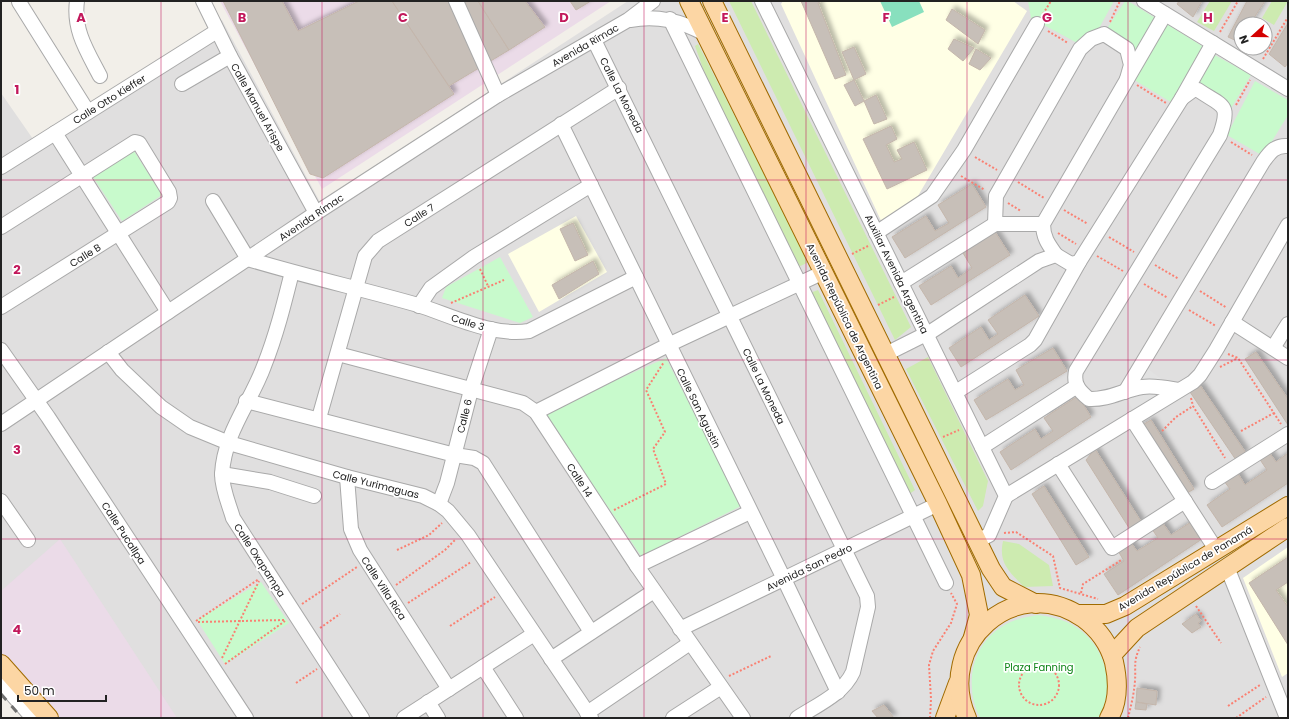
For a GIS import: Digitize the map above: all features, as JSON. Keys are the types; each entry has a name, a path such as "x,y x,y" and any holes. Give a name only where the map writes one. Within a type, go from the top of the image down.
{"main road":[{"name":"Avenida República de Argentina","path":"690,1 938,504 971,575 978,615 973,637"},
{"name":"Avenida República de Argentina","path":"712,1 930,444 983,538 991,569 1003,587 1036,604"},
{"name":"Avenida República de Panamá","path":"1077,614 1106,614 1125,606 1217,551 1288,506"},
{"name":"Avenida República de Panamá","path":"1112,655 1137,628 1227,566 1288,527"},
{"path":"967,718 959,696 958,683 960,667 965,651 973,637 985,623 1000,613 1017,606 1050,604 1077,614 1098,632 1112,655 1117,674 1116,695 1109,718"},
{"path":"1,664 49,718"},
{"path":"945,718 958,683"}],"street":[{"path":"77,1 75,15 81,40 100,76"},
{"name":"Calle Manuel Arispe","path":"203,1 230,56 316,213"},
{"path":"456,1 498,95"},
{"name":"Avenida Rímac","path":"1,424 316,213 498,95 628,20 653,1"},
{"name":"Auxiliar Avenida Argentina","path":"762,1 1006,496"},
{"path":"1144,1 1288,89"},
{"path":"19,2 88,112"},
{"path":"1078,262 1071,264 1056,254 1047,244 1043,234 1043,224 1165,14"},
{"name":"Avenida Rímac","path":"628,20 642,18 670,19 688,25 705,34"},
{"path":"670,19 915,516 946,583"},
{"path":"876,233 932,196 964,150 1037,24"},
{"name":"Calle Otto Kieffer","path":"1,167 218,31"},
{"path":"995,224 996,196 1080,50 1091,39 1104,34 1127,49 1131,65 1128,79"},
{"name":"Calle La Moneda","path":"594,40 619,88 843,551 867,596 868,607 853,672 849,681 838,692 797,718"},
{"path":"956,392 1035,340 1078,262 1178,103 1213,43"},
{"path":"182,84 230,56"},
{"name":"Calle 7","path":"319,418 366,256 378,241 619,88"},
{"path":"1178,103 1193,90 1198,90 1223,107 1226,112 1220,135 1076,371 1074,379 1077,386 1089,399 1100,400 1142,387 1183,388"},
{"name":"Calle San Agustin","path":"561,124 838,692"},
{"path":"56,133 168,312"},
{"name":"Calle B","path":"1,307 168,202 170,198 169,192 139,143 130,144 82,174"},
{"path":"1125,392 1263,162 1272,150 1280,145 1288,146"},
{"path":"1,227 82,174"},
{"path":"419,306 431,288 474,258 591,185"},
{"path":"213,201 248,259 292,272"},
{"path":"904,288 995,224 1043,224"},
{"path":"983,538 1006,496 1183,388 1200,375 1216,350 1236,330 1288,226"},
{"path":"886,354 926,334 1039,261 1056,254"},
{"name":"Calle 3","path":"292,272 419,306 491,329 519,333 529,331 636,277"},
{"name":"Calle Oxapampa","path":"292,272 272,346 264,368 246,401 229,443 222,474 224,488 234,518 262,573 288,615 309,636 362,718"},
{"path":"536,412 824,272"},
{"path":"1273,348 1288,324"},
{"name":"Calle 6","path":"439,504 447,483 471,390 491,329"},
{"path":"1236,330 1273,348 1288,358"},
{"name":"Calle Pucallpa","path":"1,350 36,400 246,718"},
{"name":"Calle Yurimaguas","path":"108,352 122,370 161,407 190,427 229,443 347,477 423,496 439,504 450,514 464,531 589,715"},
{"name":"Calle 14","path":"338,354 523,403 536,412 602,515 719,684 738,716"},
{"path":"982,446 1077,386"},
{"path":"246,401 319,418 454,455 474,458 483,463 591,632"},
{"path":"1132,419 1217,551"},
{"path":"1212,482 1288,435"},
{"path":"1058,464 1112,548 1185,501"},
{"path":"222,474 270,482 314,496"},
{"name":"Calle Villa Rica","path":"347,477 351,529 366,561 449,689"},
{"path":"1,501 28,540"},
{"name":"Avenida San Pedro","path":"680,629 938,504"},
{"path":"637,566 750,512"},
{"path":"1227,566 1287,716"},
{"path":"551,659 654,591"},
{"path":"404,718 534,634"},
{"path":"589,715 690,643"},
{"path":"483,667 512,717"},
{"path":"1,682 33,718"},
{"path":"673,718 719,684"},
{"path":"428,702 438,718"}],"path":[{"path":"1104,34 1120,1"},
{"path":"1213,43 1238,1"},
{"path":"1234,109 1256,69 1288,17"},
{"path":"1037,24 1080,50"},
{"path":"1128,79 1178,103"},
{"path":"1220,135 1263,162"},
{"path":"840,260 874,243 876,233"},
{"path":"474,258 488,286"},
{"path":"434,311 504,280"},
{"path":"865,310 904,288"},
{"path":"602,515 666,484 653,449 665,432 646,390 670,348"},
{"path":"1216,350 1238,358 1288,435"},
{"path":"1183,388 1232,469"},
{"path":"1162,431 1176,417 1193,406"},
{"path":"1241,431 1274,413"},
{"path":"930,444 971,424"},
{"path":"397,550 429,535 450,514"},
{"path":"386,592 445,550 464,531"},
{"path":"983,538 1016,532 1053,556 1060,588 1100,599"},
{"path":"1081,593 1083,584 1120,561 1112,548"},
{"path":"399,610 481,556"},
{"path":"223,666 288,615 366,561"},
{"path":"262,573 263,585"},
{"path":"220,663 262,573"},
{"path":"262,573 194,622 239,622 288,615"},
{"path":"930,718 931,699 929,665 933,651 951,623 957,604 946,583"},
{"path":"450,626 505,591"},
{"path":"1188,593 1221,643"},
{"path":"309,636 340,614"},
{"path":"1128,718 1132,705 1135,679 1134,660 1144,640 1137,628"},
{"path":"719,684 771,656"},
{"path":"296,682 327,663"},
{"path":"1033,665 1046,666 1056,675 1059,689 1052,701 1046,704 1033,705 1022,698 1019,692 1019,679 1027,668 1033,665"},
{"path":"1228,706 1274,684"},
{"path":"1236,718 1274,684"}],"shaded area":[{"path":"220,1 611,1 322,189"},
{"path":"628,1 1288,1 1288,718 42,718 1,672 1,93 33,139 222,20 320,202"},
{"path":"783,1 1013,1 1027,11 912,206 883,225 781,4"},
{"path":"576,216 607,272 539,312 508,254"},
{"path":"1144,366 1179,392 1139,419 1124,396"},
{"path":"60,539 177,718 60,718 1,653 1,591"},
{"path":"1288,547 1288,673 1282,677 1243,578"}],"green space":[{"path":"729,1 751,1 911,327 895,340"},
{"path":"880,1 919,1 924,12 892,27"},
{"path":"1028,1 1114,1 1098,30 1079,44 1031,18"},
{"path":"1125,1 1128,1 1160,21 1134,62 1106,30"},
{"path":"1210,1 1232,1 1214,31 1197,22"},
{"path":"1272,1 1288,1 1274,25 1273,16 1263,16"},
{"path":"1165,23 1207,49 1174,104 1131,78"},
{"path":"698,44 809,262 796,268 714,100 695,46"},
{"path":"1211,53 1251,75 1230,110 1193,85"},
{"path":"1255,81 1288,100 1288,115 1263,156 1227,135"},
{"path":"132,148 162,195 122,221 91,174"},
{"path":"500,257 533,317 520,323 442,298 446,287"},
{"path":"818,290 915,490 908,495 810,293"},
{"path":"928,357 988,481 983,506 978,511 906,369"},
{"path":"666,358 741,506 641,556 544,412"},
{"path":"1003,541 1019,544 1049,565 1053,586 1024,587 1006,567 1002,556"},
{"path":"261,582 289,623 225,664 197,620"},
{"name":"Plaza Fanning","path":"1038,615 1061,620 1074,626 1085,634 1094,644 1105,667 1107,680 1107,693 1104,706 1098,718 980,718 972,693 972,680 977,655 992,634 1003,626 1020,619"}],"building":[{"path":"223,1 282,1 298,31 359,1 392,1 454,94 323,178 310,174"},
{"path":"392,1 478,1 509,50 449,86"},
{"path":"478,1 525,1 545,27 509,50"},
{"path":"570,1 591,1 576,10"},
{"path":"801,1 822,1 818,3 846,75 835,79"},
{"path":"1179,1 1202,1 1193,17 1177,4"},
{"path":"1247,1 1265,1 1255,16 1239,16"},
{"path":"952,9 985,30 978,44 946,20"},
{"path":"1288,23 1288,63 1285,67 1271,56 1273,56 1273,47"},
{"path":"1233,28 1233,39 1228,37"},
{"path":"954,39 974,48 963,61 948,49"},
{"path":"854,47 866,74 854,80 842,52"},
{"path":"976,49 991,58 980,70 969,64"},
{"path":"854,80 864,101 855,106 844,85"},
{"path":"876,95 887,119 874,124 864,101"},
{"path":"891,126 897,139 886,145 894,162 902,159 897,150 914,142 927,170 887,189 863,139"},
{"path":"972,184 986,207 905,258 892,237 926,216 935,231 949,223 938,205"},
{"path":"573,223 588,255 575,261 560,229"},
{"path":"995,232 1010,255 931,305 919,286 951,266 958,278 972,268 963,253"},
{"path":"593,261 599,274 559,299 552,285"},
{"path":"1025,295 1039,316 961,367 949,348 981,327 989,340 998,334 988,320"},
{"path":"1053,348 1067,371 986,420 974,400 1008,379 1015,390 1024,385 1016,370"},
{"path":"1256,352 1288,399 1288,425 1245,359"},
{"path":"1200,385 1246,453 1236,460 1190,392"},
{"path":"1078,396 1091,417 1011,470 1000,452 1035,429 1041,439 1053,431 1044,418"},
{"path":"1151,420 1194,489 1182,496 1139,427"},
{"path":"1095,449 1142,523 1131,531 1086,460"},
{"path":"1269,452 1276,462 1288,453 1288,483 1222,527 1207,505 1230,489 1224,481 1237,472 1245,485 1267,470 1259,458"},
{"path":"1044,486 1089,557 1076,565 1032,494"},
{"path":"1160,519 1171,535 1194,520 1205,537 1118,595 1104,574 1124,561 1117,549 1129,540 1137,551 1158,538 1150,526"},
{"path":"1288,557 1288,582 1276,590 1288,607 1288,645 1249,583"},
{"path":"1196,614 1201,621 1198,623 1201,627 1192,633 1182,624"},
{"path":"1137,688 1157,691 1156,705 1136,702"},
{"path":"1136,702 1147,704 1146,710 1135,709"},
{"path":"884,705 894,718 878,718 872,711"}],"railway":[{"path":"1,694 22,718"}]}
